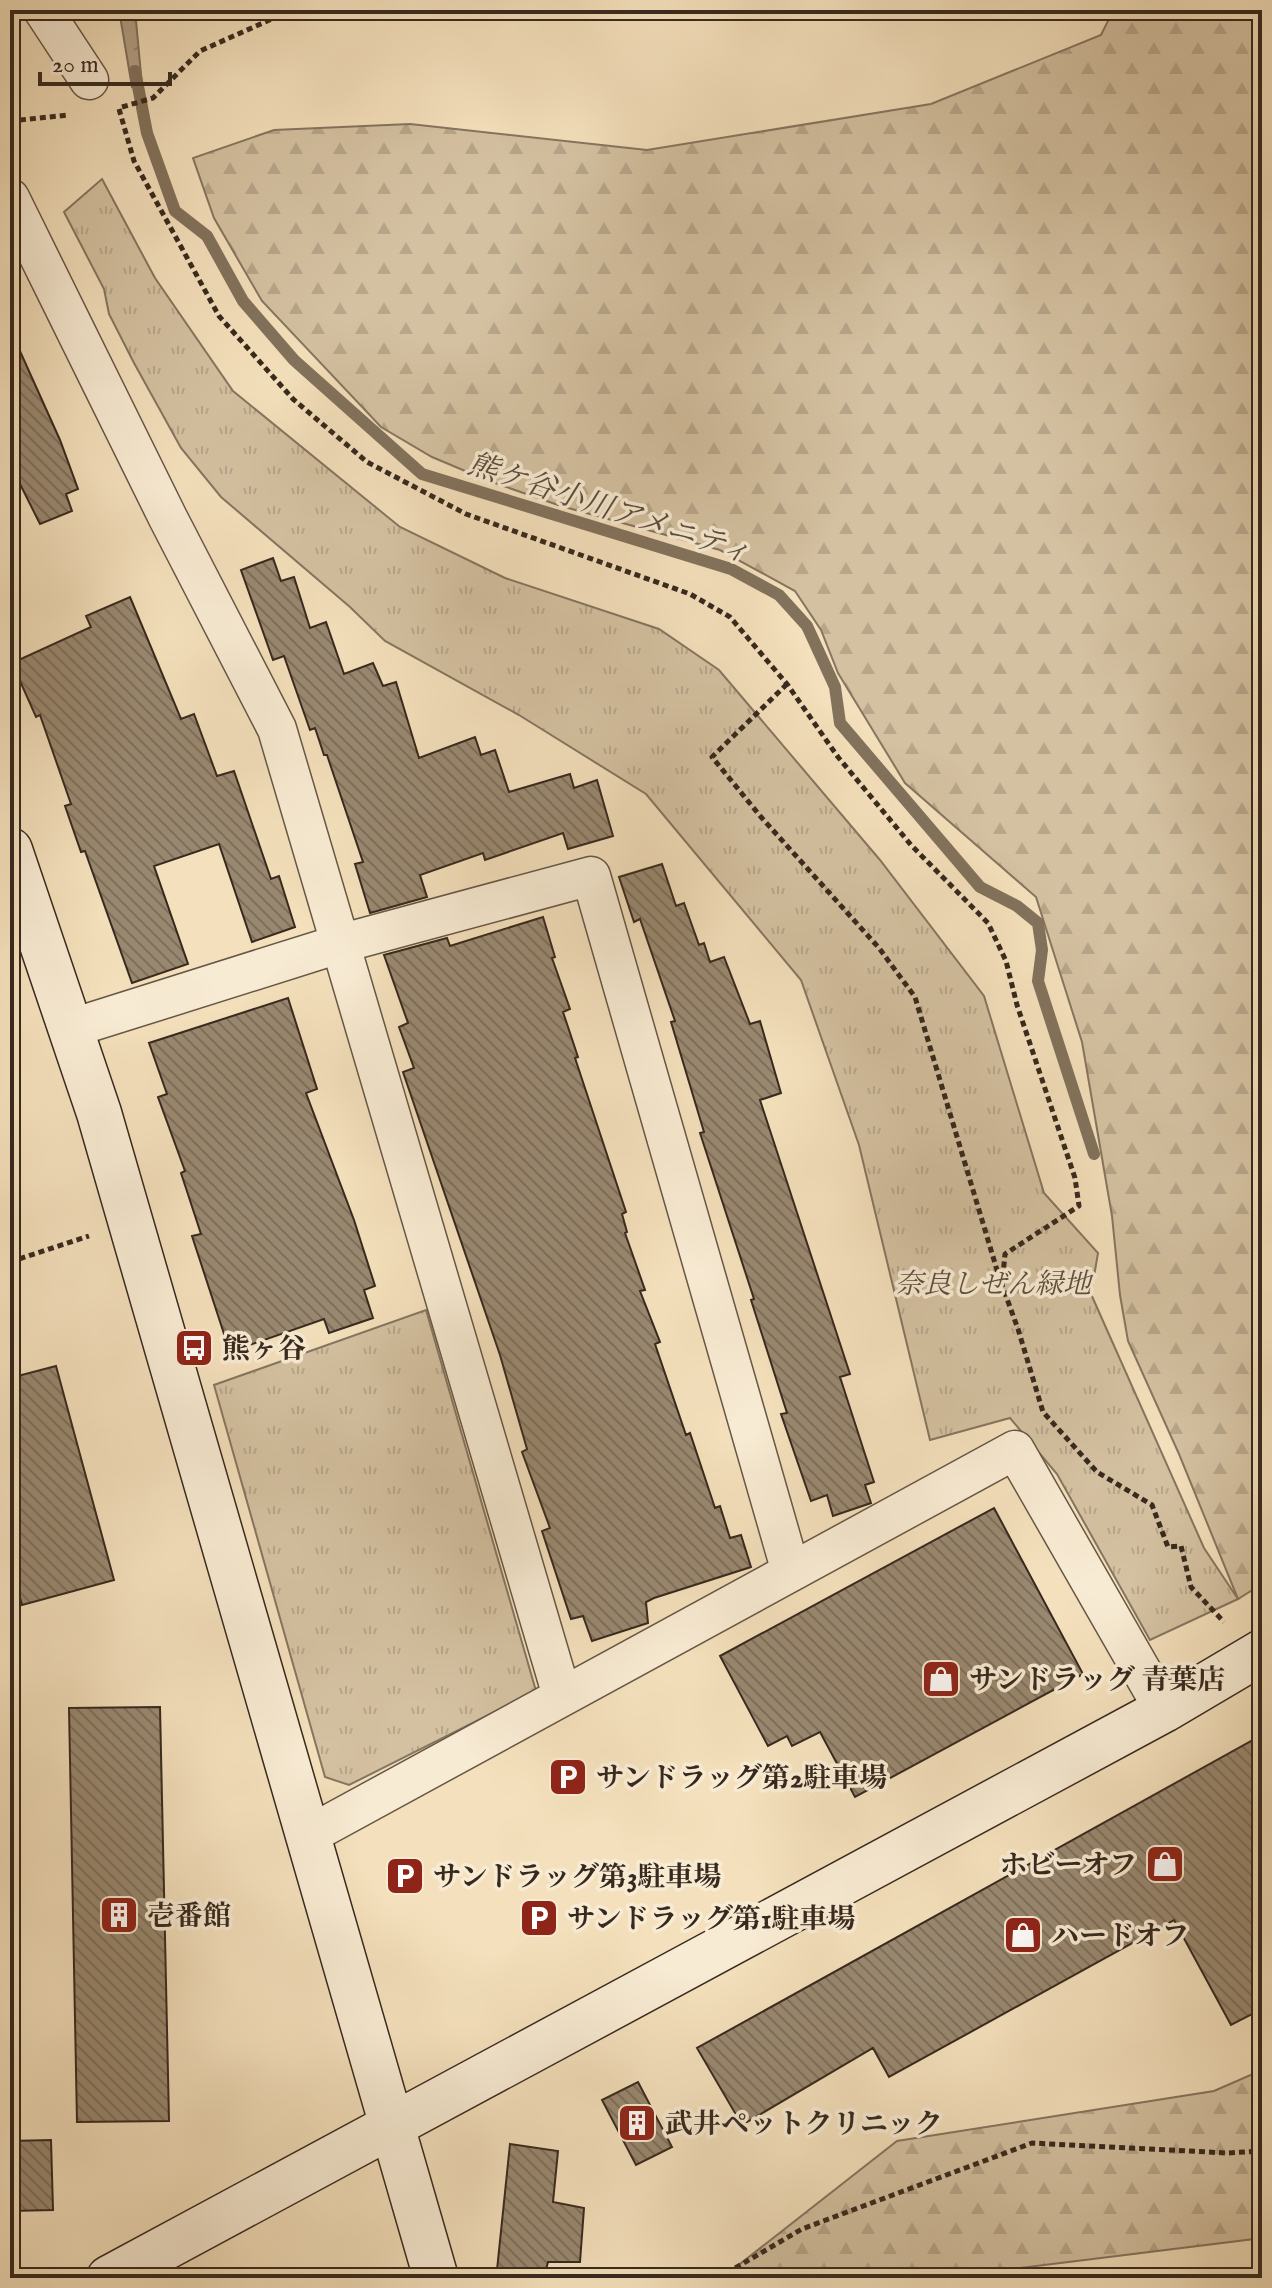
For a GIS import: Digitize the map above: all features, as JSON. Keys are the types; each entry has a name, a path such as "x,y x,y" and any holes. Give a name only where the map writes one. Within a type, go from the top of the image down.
{"street":[{"path":"43,10 89,80"},
{"path":"10,198 168,518 277,729 562,1696"},
{"path":"10,850 72,1028 112,1158 436,2278"},
{"path":"72,1028 339,944 591,876 791,1572"},
{"path":"307,1836 1015,1450 1164,1710"},
{"path":"109,2278 1164,1710 1262,1652"}],"path":[{"path":"368,10 343,14 283,14 200,51 153,98 122,107 134,161 219,316 304,408 367,462 466,514 690,594 730,617 787,684 838,757 911,845 988,923 1006,961 1017,1005 1075,1178 1079,1206 1005,1254 1002,1285"},
{"path":"486,10 559,18 650,10 732,15"},
{"path":"10,121 73,115"},
{"path":"787,684 712,757 761,817 879,948 915,997 1043,1412 1097,1472 1152,1505 1168,1547 1181,1546 1191,1587 1228,1626"},
{"path":"10,1262 96,1234"},
{"path":"718,2278 802,2229 1032,2143 1227,2153 1262,2151"}],"green space":[{"path":"1108,10 1262,10 1262,1584 1238,1599 1179,1454 1128,1341 1112,1216 1082,1042 1036,897 905,783 838,673 821,630 795,591 720,550 561,506 489,481 432,457 381,427 262,301 214,218 193,158 274,130 410,124 647,150 931,104 1101,35 1110,17"},
{"name":"奈良しぜん緑地","path":"102,179 155,278 233,391 400,527 505,578 659,629 719,670 880,860 984,996 1044,1193 1098,1253 1091,1294 1204,1548 1238,1599 1150,1640 1057,1474 1010,1418 930,1440 859,1145 801,980 646,794 519,715 385,641 350,607 221,497 181,448 134,363 109,314 104,289 64,212"},
{"path":"426,1310 536,1691 349,1785 325,1777 214,1385"},
{"path":"1262,2070 1262,2238 940,2278 722,2278 897,2141 1214,2091"}],"water":[{"path":"119,10 135,10 142,85 132,87"}],"building":[{"path":"10,329 60,440 78,489 66,494 72,511 40,524 10,464"},
{"path":"273,558 281,581 294,577 310,628 326,622 344,674 373,663 383,686 396,682 419,758 475,737 481,755 495,750 509,792 570,774 574,788 597,780 613,836 568,849 563,833 485,860 483,853 420,875 427,897 370,913 355,864 363,862 327,755 324,755 315,728 310,730 284,656 273,660 241,570"},
{"path":"130,597 181,719 194,714 217,776 234,771 271,879 279,876 295,927 252,942 219,844 154,866 188,964 132,983 85,851 81,852 65,806 71,804 40,715 36,717 12,663 91,627 86,616"},
{"path":"662,864 676,906 684,903 699,945 704,943 710,962 724,957 750,1024 760,1021 781,1093 760,1100 850,1374 840,1377 874,1482 865,1485 871,1503 833,1516 827,1495 811,1501 781,1414 787,1413 700,1133 704,1132 671,1022 675,1021 640,919 634,922 619,877"},
{"path":"543,917 555,957 552,958 570,1009 563,1012 578,1057 575,1058 626,1212 622,1214 625,1233 645,1290 640,1291 660,1342 655,1344 715,1508 720,1506 730,1538 741,1535 751,1567 654,1598 646,1602 648,1623 592,1641 583,1616 571,1619 542,1531 550,1528 522,1452 527,1449 500,1355 403,1072 414,1068 399,1027 408,1023 384,955 447,938 450,946"},
{"path":"288,998 317,1089 306,1093 354,1220 375,1286 364,1290 373,1318 329,1333 324,1319 241,1348 238,1339 227,1343 192,1236 201,1234 181,1173 185,1171 158,1097 167,1094 149,1043"},
{"path":"56,1366 114,1580 22,1605 10,1560 10,1378"},
{"path":"994,1508 1083,1674 855,1797 820,1732 792,1746 787,1736 768,1746 720,1656"},
{"name":"壱番館","path":"160,1707 169,2121 77,2122 69,1708"},
{"path":"1262,1735 1262,2009 1231,2025 1174,1920 889,2077 873,2048 742,2125 697,2048"},
{"name":"武井ペットクリニック","path":"638,2082 672,2147 636,2165 602,2100"},
{"path":"51,2140 53,2210 10,2211 10,2141"},
{"path":"510,2144 558,2151 553,2202 584,2208 580,2262 548,2262 544,2277 497,2270"}],"waterway":[{"name":"熊ケ谷小川アメニティ","path":"135,71 147,133 175,211 207,236 243,301 294,360 422,474 731,569 779,595 807,626 835,687 840,723 980,887 1017,906 1038,923 1042,950 1038,981 1094,1154"}],"place":[{"name":"熊ヶ谷","path":"194,1348"},
{"name":"サンドラッグ 青葉店","path":"941,1679"},
{"name":"サンドラッグ第2駐車場","path":"568,1777"},
{"name":"ホビーオフ","path":"1165,1864"},
{"name":"サンドラッグ第3駐車場","path":"405,1876"},
{"name":"壱番館","path":"119,1915"},
{"name":"サンドラッグ第1駐車場","path":"539,1918"},
{"name":"ハードオフ","path":"1023,1935"},
{"name":"武井ペットクリニック","path":"637,2123"}]}
